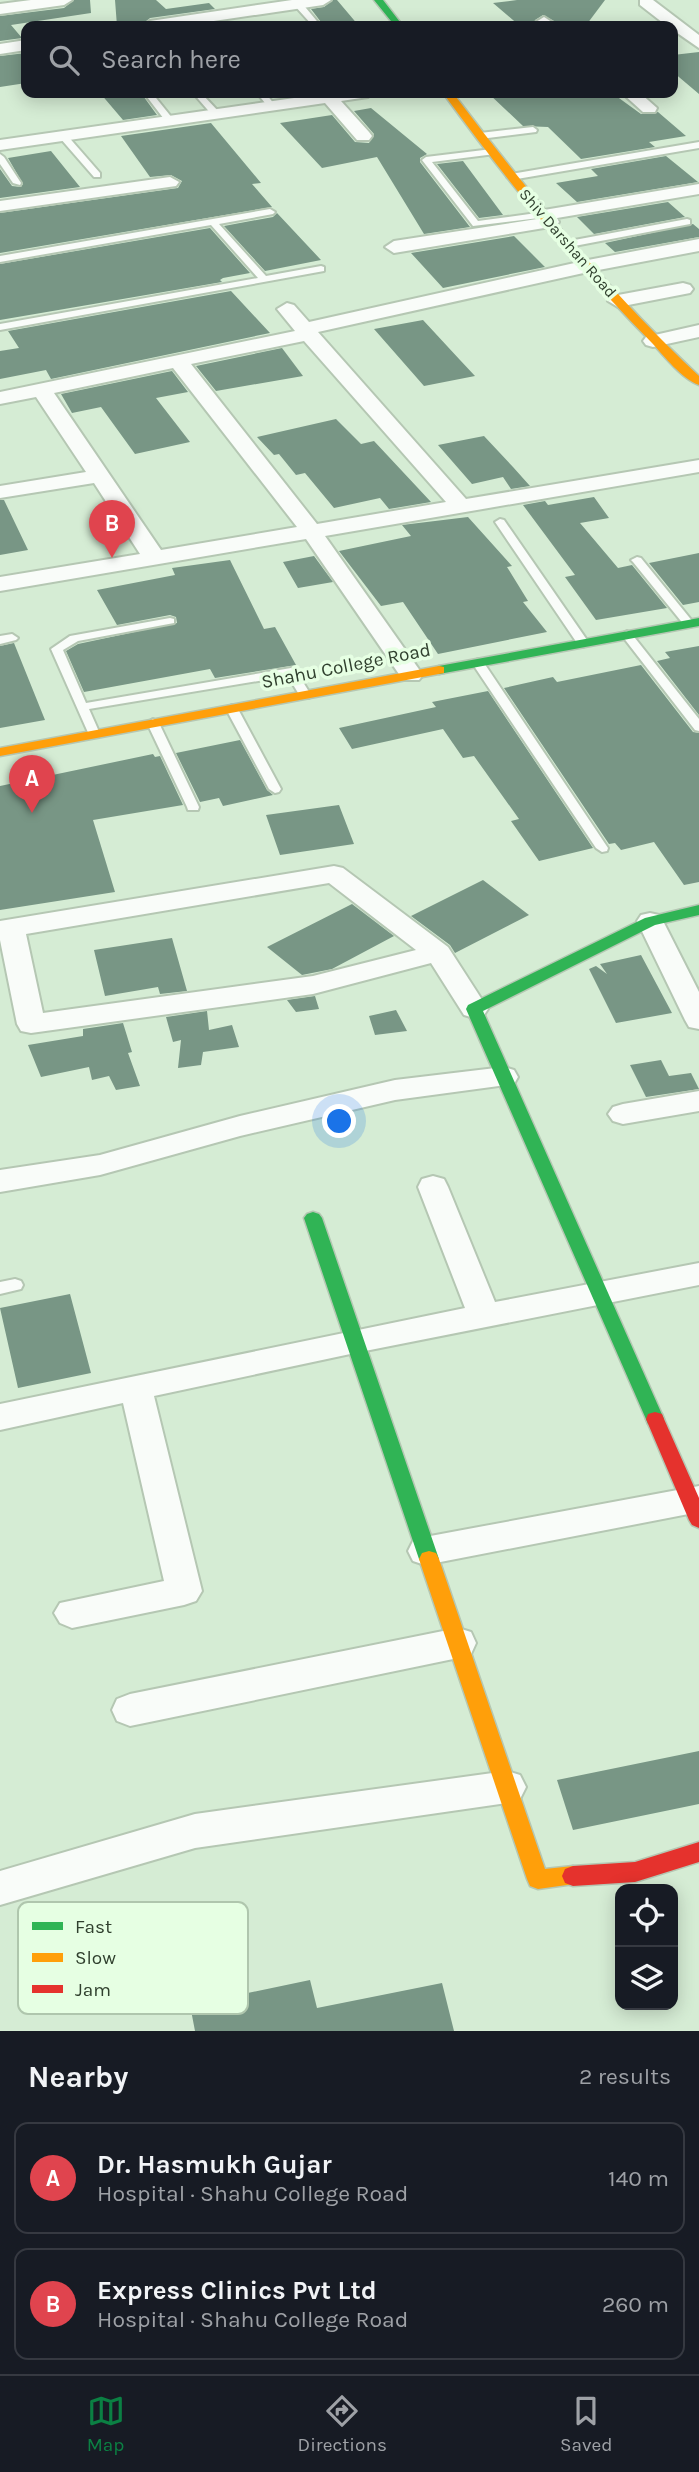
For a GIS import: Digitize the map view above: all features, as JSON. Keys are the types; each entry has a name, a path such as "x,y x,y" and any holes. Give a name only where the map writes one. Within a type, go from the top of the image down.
{"street":[{"path":"0,9 64,0"},
{"path":"184,21 323,0"},
{"path":"378,0 394,21"},
{"path":"646,2 671,21"},
{"path":"678,27 698,42"},
{"path":"678,44 698,42"},
{"path":"0,49 21,46"},
{"path":"0,145 216,114 266,99 298,98"},
{"path":"330,98 363,136"},
{"name":"Shiv Darshan Road","path":"452,98 512,177 653,341 696,377"},
{"path":"636,98 649,108"},
{"path":"0,206 170,182"},
{"path":"394,247 699,189"},
{"path":"0,398 178,361 588,266 699,245"},
{"path":"618,301 683,289"},
{"path":"288,309 460,505"},
{"path":"653,341 699,331"},
{"path":"178,361 311,531 411,675"},
{"path":"42,390 154,557"},
{"path":"0,584 699,466"},
{"path":"0,492 100,476"},
{"name":"Shahu College Road","path":"0,752 694,623"},
{"path":"425,1551 696,1506 474,1009 438,953 334,874 6,929 31,1024 313,985 438,953"},
{"path":"474,1009 650,921 699,910"},
{"path":"650,921 690,980 699,1020"},
{"path":"0,1181 100,1165 240,1126 394,1090 504,1077"},
{"path":"623,1114 699,1101"},
{"path":"433,1187 484,1315"},
{"path":"313,1218 538,1879 635,1872 699,1852"},
{"path":"0,1417 355,1341 699,1274"},
{"path":"72,1613 184,1591 136,1388"},
{"path":"130,1710 458,1643"},
{"path":"0,1888 195,1831 507,1787"}],"lane":[{"path":"298,4 313,21"},
{"path":"152,98 170,121"},
{"path":"202,98 216,114"},
{"path":"480,136 533,130"},
{"path":"63,136 97,175"},
{"path":"512,177 699,145"},
{"path":"492,152 426,160 476,224 547,218"},
{"path":"0,157 17,183"},
{"path":"0,259 270,212"},
{"path":"213,222 264,279"},
{"path":"569,244 687,222"},
{"path":"0,327 321,269"},
{"path":"500,522 583,643"},
{"path":"637,560 694,623"},
{"path":"94,734 57,649 74,638 170,621"},
{"path":"627,635 699,727"},
{"path":"478,663 602,849"},
{"path":"82,707 291,672 305,695"},
{"path":"232,709 275,789"},
{"path":"153,723 193,807"}],"building":[{"path":"74,0 90,0 91,13 21,21 21,24 11,25 21,38 0,41 0,16 64,8"},
{"path":"115,0 156,0 166,9 209,3 215,9 150,18 146,21 117,21"},
{"path":"337,0 355,21 320,21 311,9 324,7"},
{"path":"517,0 605,0 589,21 554,21 543,15 535,21 514,21 493,3"},
{"path":"699,52 699,94 678,76 678,54"},
{"path":"21,54 21,84 0,87 0,56"},
{"path":"104,98 145,98 157,115 123,120"},
{"path":"493,98 619,98 641,114 658,112 686,136 649,142 655,147 581,159 548,127 523,126"},
{"path":"371,108 427,154 420,158 420,162 470,227 424,234 377,157 322,168 280,123 332,115 355,142 369,143 374,134 354,111"},
{"path":"211,123 261,183 252,184 272,207 0,253 0,213 178,188 182,181 171,175 150,177 121,136"},
{"path":"51,151 80,187 0,198 0,169 12,186 21,187 23,184 8,158"},
{"path":"666,156 698,182 577,202 556,183 598,176 591,169"},
{"path":"463,161 503,215 479,218 437,164"},
{"path":"668,202 685,217 594,234 577,217"},
{"path":"277,213 321,260 265,271 224,226 273,217"},
{"path":"693,224 699,229 699,237 615,252 605,243"},
{"path":"210,228 250,273 223,278 220,280 222,282 0,320 0,264"},
{"path":"514,236 545,267 443,288 411,253"},
{"path":"231,291 270,333 51,379 46,370 0,379 0,351 19,348 8,331"},
{"path":"423,320 475,376 424,386 374,329"},
{"path":"282,348 303,376 216,391 196,366"},
{"path":"172,371 188,392 156,398 190,442 135,454 101,407 72,413 61,394"},
{"path":"336,419 361,444 374,441 431,502 389,509 380,498 334,508 305,473 296,475 279,454 274,455 257,437"},
{"path":"484,436 530,486 511,489 503,477 472,484 438,445"},
{"path":"594,497 609,518 580,523 618,568 632,565 667,608 596,620 565,577 575,575 523,505 545,501 548,505"},
{"path":"0,500 4,500 28,550 0,555"},
{"path":"468,517 512,566 507,567 528,601 523,602 547,632 438,654 403,602 381,606 339,551 411,536 402,525"},
{"path":"699,553 699,602 683,605 649,563"},
{"path":"314,556 333,582 298,588 283,562"},
{"path":"230,560 264,629 275,627 296,665 215,678 210,669 84,692 66,651 78,644 177,623 176,617 170,615 117,625 97,590 175,575 172,568"},
{"path":"14,643 45,720 0,728 0,646"},
{"path":"699,646 699,715 657,661 670,658 665,652"},
{"path":"641,665 693,732 699,733 699,882 684,885 654,842 621,850 615,843 609,844 504,688 553,677 557,682"},
{"path":"488,691 593,848 539,861 511,821 519,819 474,756 463,758 443,729 352,749 339,728 436,707 432,702"},
{"path":"240,740 267,790 273,795 223,806 219,798 200,802 176,753"},
{"path":"153,754 155,757 160,756 183,805 93,820 115,892 0,910 0,786"},
{"path":"339,805 354,844 280,855 266,815"},
{"path":"483,880 529,915 455,953 450,945 411,916"},
{"path":"352,904 394,936 332,969 302,975 267,947"},
{"path":"172,938 187,991 160,994 158,987 105,996 94,950"},
{"path":"641,955 672,1013 616,1023 589,969 596,966 607,974 600,964"},
{"path":"315,996 319,1009 296,1012 287,1000"},
{"path":"396,1010 407,1031 375,1035 369,1016"},
{"path":"207,1011 209,1030 232,1025 239,1047 203,1052 201,1065 178,1068 181,1040 173,1042 166,1017"},
{"path":"123,1023 132,1052 128,1053 140,1086 116,1090 109,1076 92,1080 89,1067 41,1077 28,1045 83,1036 83,1029"},
{"path":"661,1060 669,1076 691,1073 699,1089 646,1097 630,1065"},
{"path":"70,1294 91,1373 18,1388 0,1308"},
{"path":"699,1751 699,1804 573,1830 557,1780"},
{"path":"310,1980 317,2008 442,1983 454,2031 195,2031 192,2014 248,2014 248,1993"}],"traffic: fast":[{"path":"378,0 395,21"},
{"path":"439,670 699,622"},
{"path":"655,1419 474,1009 650,921 699,910"},
{"path":"313,1218 429,1559"}],"traffic: slow":[{"path":"452,98 566,244 630,315 699,382"},
{"path":"0,752 439,670"},
{"path":"429,1559 538,1879 573,1876"}],"traffic: jam":[{"path":"655,1419 699,1520"},
{"path":"573,1876 635,1872 699,1852"}],"place":[{"name":"Express Clinics Pvt Ltd","path":"112,558"},
{"name":"Dr. Hasmukh Gujar","path":"32,813"}]}
